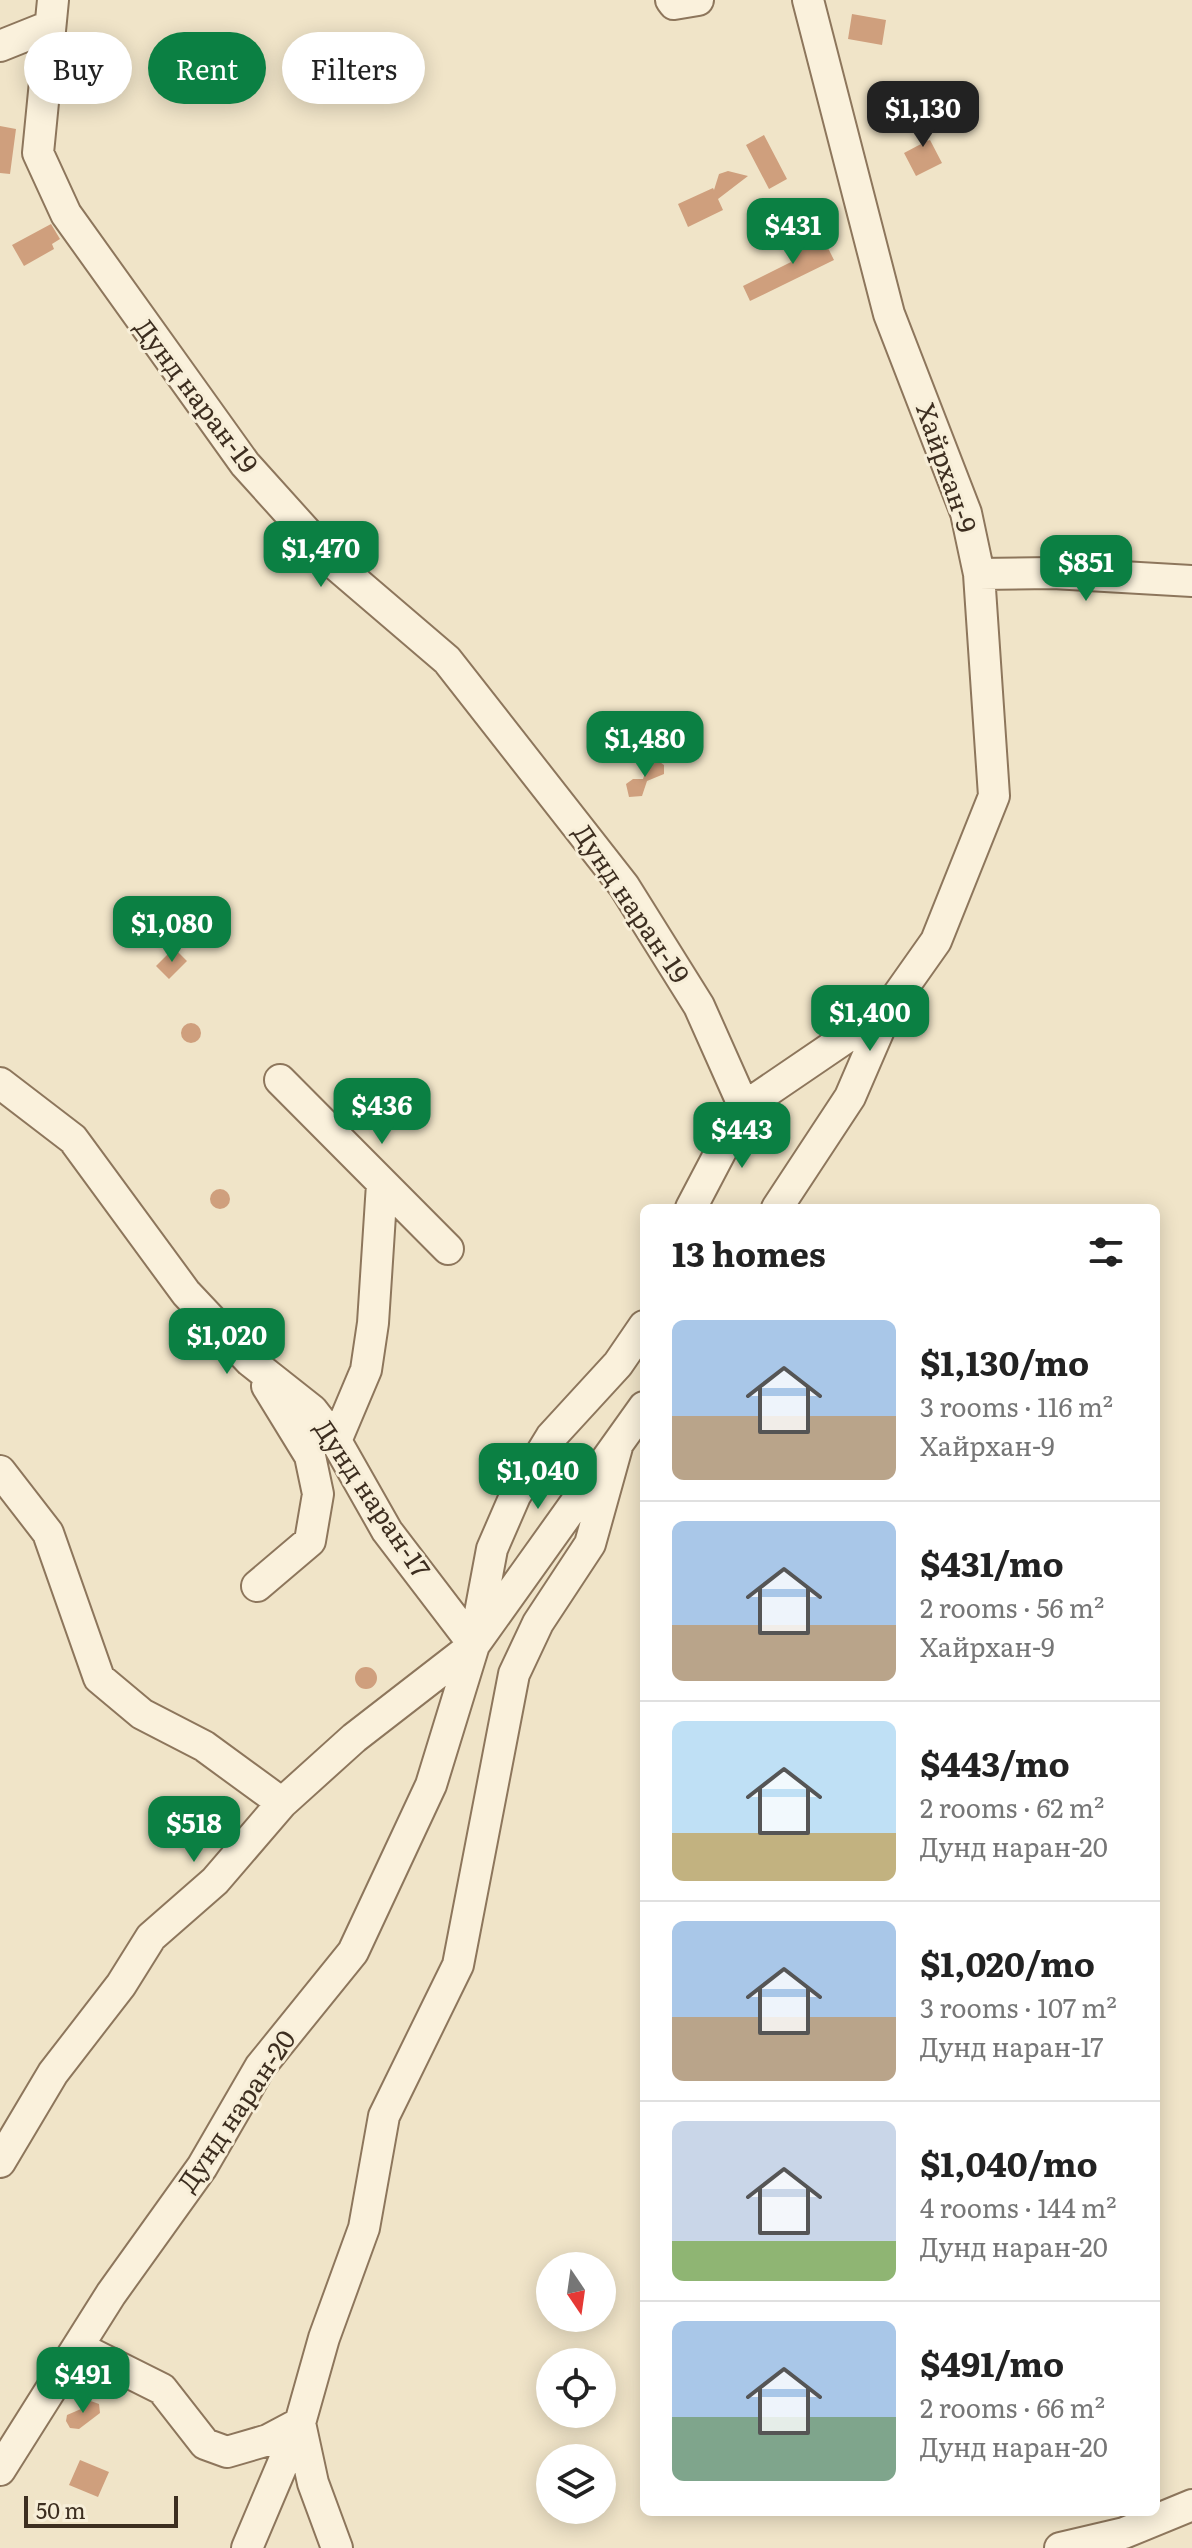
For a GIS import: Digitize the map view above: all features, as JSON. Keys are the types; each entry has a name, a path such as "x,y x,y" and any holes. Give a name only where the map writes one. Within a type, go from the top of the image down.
{"street":[{"path":"671,0 674,4 698,0"},
{"name":"Хайрхан-9","path":"808,0 889,314 966,513 979,574 994,796 936,941 888,1009"},
{"name":"Дунд наран-19","path":"0,46 51,13"},
{"name":"Дунд наран-19","path":"51,13 38,153 66,214 245,464 336,565 447,660 624,886 699,1006 744,1107"},
{"path":"979,574 1053,573 1192,581"},
{"path":"693,1204 744,1107 888,1009"},
{"path":"780,1204 850,1097 888,1009"},
{"path":"280,1080 448,1249"},
{"name":"Дунд наран-17","path":"0,1083 73,1139 186,1293 250,1361 312,1410 336,1441 387,1531 474,1645"},
{"path":"336,1441 366,1370 373,1323 382,1184"},
{"name":"Дунд наран-20","path":"0,2470 76,2350 202,2167 260,2067 353,1952 431,1785 474,1645 492,1549 515,1496 551,1437 618,1364 640,1332"},
{"path":"250,1361 310,1456 318,1494 310,1541 257,1586"},
{"path":"0,2162 53,2073 121,1985 151,1937 215,1881 282,1803 354,1738 474,1645 640,1413"},
{"path":"247,2548 300,2423 324,2338 364,2228 384,2116 458,1965 514,1674 538,1623 590,1544 617,1447"},
{"path":"0,1471 48,1533 99,1678 142,1714 204,1746 282,1803"},
{"path":"76,2350 86,2351 162,2389 205,2444 227,2452 268,2440 300,2423"},
{"path":"300,2423 313,2483 337,2548"},
{"path":"1060,2548 1124,2533 1192,2505"}],"building":[{"path":"852,14 886,20 882,45 848,39"},
{"path":"924,116 932,125 927,141 930,140 942,163 916,176 904,153 921,144 913,125 915,119"},
{"path":"0,126 16,129 10,174 0,173"},
{"path":"764,135 787,179 769,189 746,145"},
{"path":"728,171 748,176 718,199 723,210 688,227 678,204 714,190 719,174"},
{"path":"51,224 60,239 52,244 54,249 24,266 12,245"},
{"path":"811,235 814,240 822,236 834,260 750,301 743,286 791,262 784,248"},
{"path":"657,760 664,765 664,774 647,781 642,796 629,797 626,784 633,779 643,779 648,763"},
{"path":"137,905 144,908 147,915 144,922 137,925 130,922 127,915 130,908"},
{"path":"174,948 187,961 169,979 156,966"},
{"path":"191,1023 198,1026 201,1033 198,1040 191,1043 184,1040 181,1033 184,1026"},
{"path":"220,1189 227,1192 230,1199 227,1206 220,1209 213,1206 210,1199 213,1192"},
{"path":"366,1667 374,1670 377,1678 374,1686 366,1689 358,1686 355,1678 358,1670"},
{"path":"88,2400 99,2404 100,2413 79,2429 70,2428 67,2415 81,2409"},
{"path":"80,2460 109,2472 98,2497 69,2485"}]}
